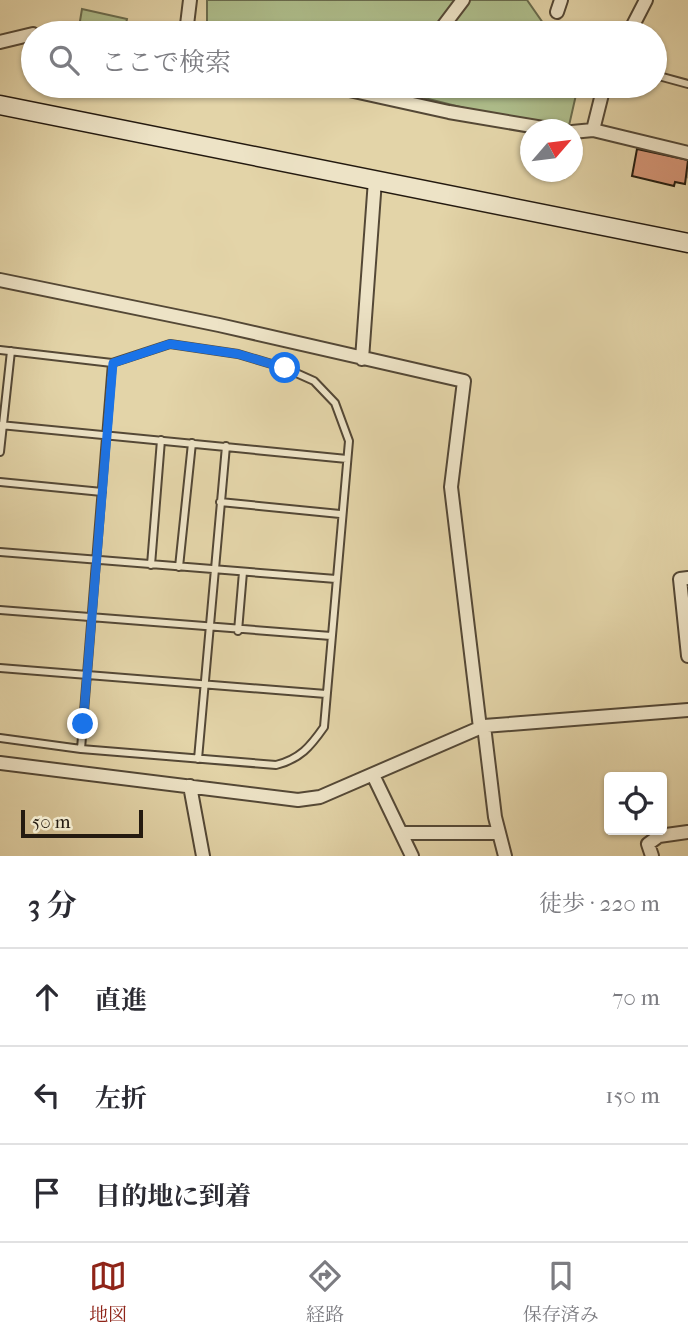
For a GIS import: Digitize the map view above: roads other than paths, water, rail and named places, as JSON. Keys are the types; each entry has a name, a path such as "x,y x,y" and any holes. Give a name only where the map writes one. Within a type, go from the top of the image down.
{"street":[{"path":"187,21 190,0"},
{"path":"447,21 463,0"},
{"path":"635,21 646,0"},
{"path":"0,42 21,37"},
{"path":"396,98 449,112 520,124"},
{"path":"593,130 601,98"},
{"path":"0,105 688,243"},
{"path":"583,131 593,130 688,153"},
{"path":"362,359 375,180"},
{"path":"0,281 219,325 464,381 451,487 482,727 505,856"},
{"path":"688,578 680,579 688,656"},
{"path":"0,763 298,800 320,797 482,727 688,710"},
{"path":"373,775 412,856"},
{"path":"190,786 203,856"},
{"path":"652,856 648,844 659,836 688,832"},
{"path":"401,833 499,833"}],"lane":[{"path":"667,78 688,84"},
{"path":"0,350 113,363 170,344 238,354 285,368 314,381 335,403 349,441 340,514 324,727 310,747 294,761 276,765 198,759 81,749 0,738"},
{"path":"0,452 11,351"},
{"path":"81,749 113,363"},
{"path":"1,425 347,459"},
{"path":"151,565 161,440"},
{"path":"179,567 192,443"},
{"path":"198,759 226,446"},
{"path":"0,482 102,492"},
{"path":"220,502 340,514"},
{"path":"0,552 336,579"},
{"path":"238,631 243,572"},
{"path":"0,610 238,631 331,636"},
{"path":"0,668 326,694"}]}
